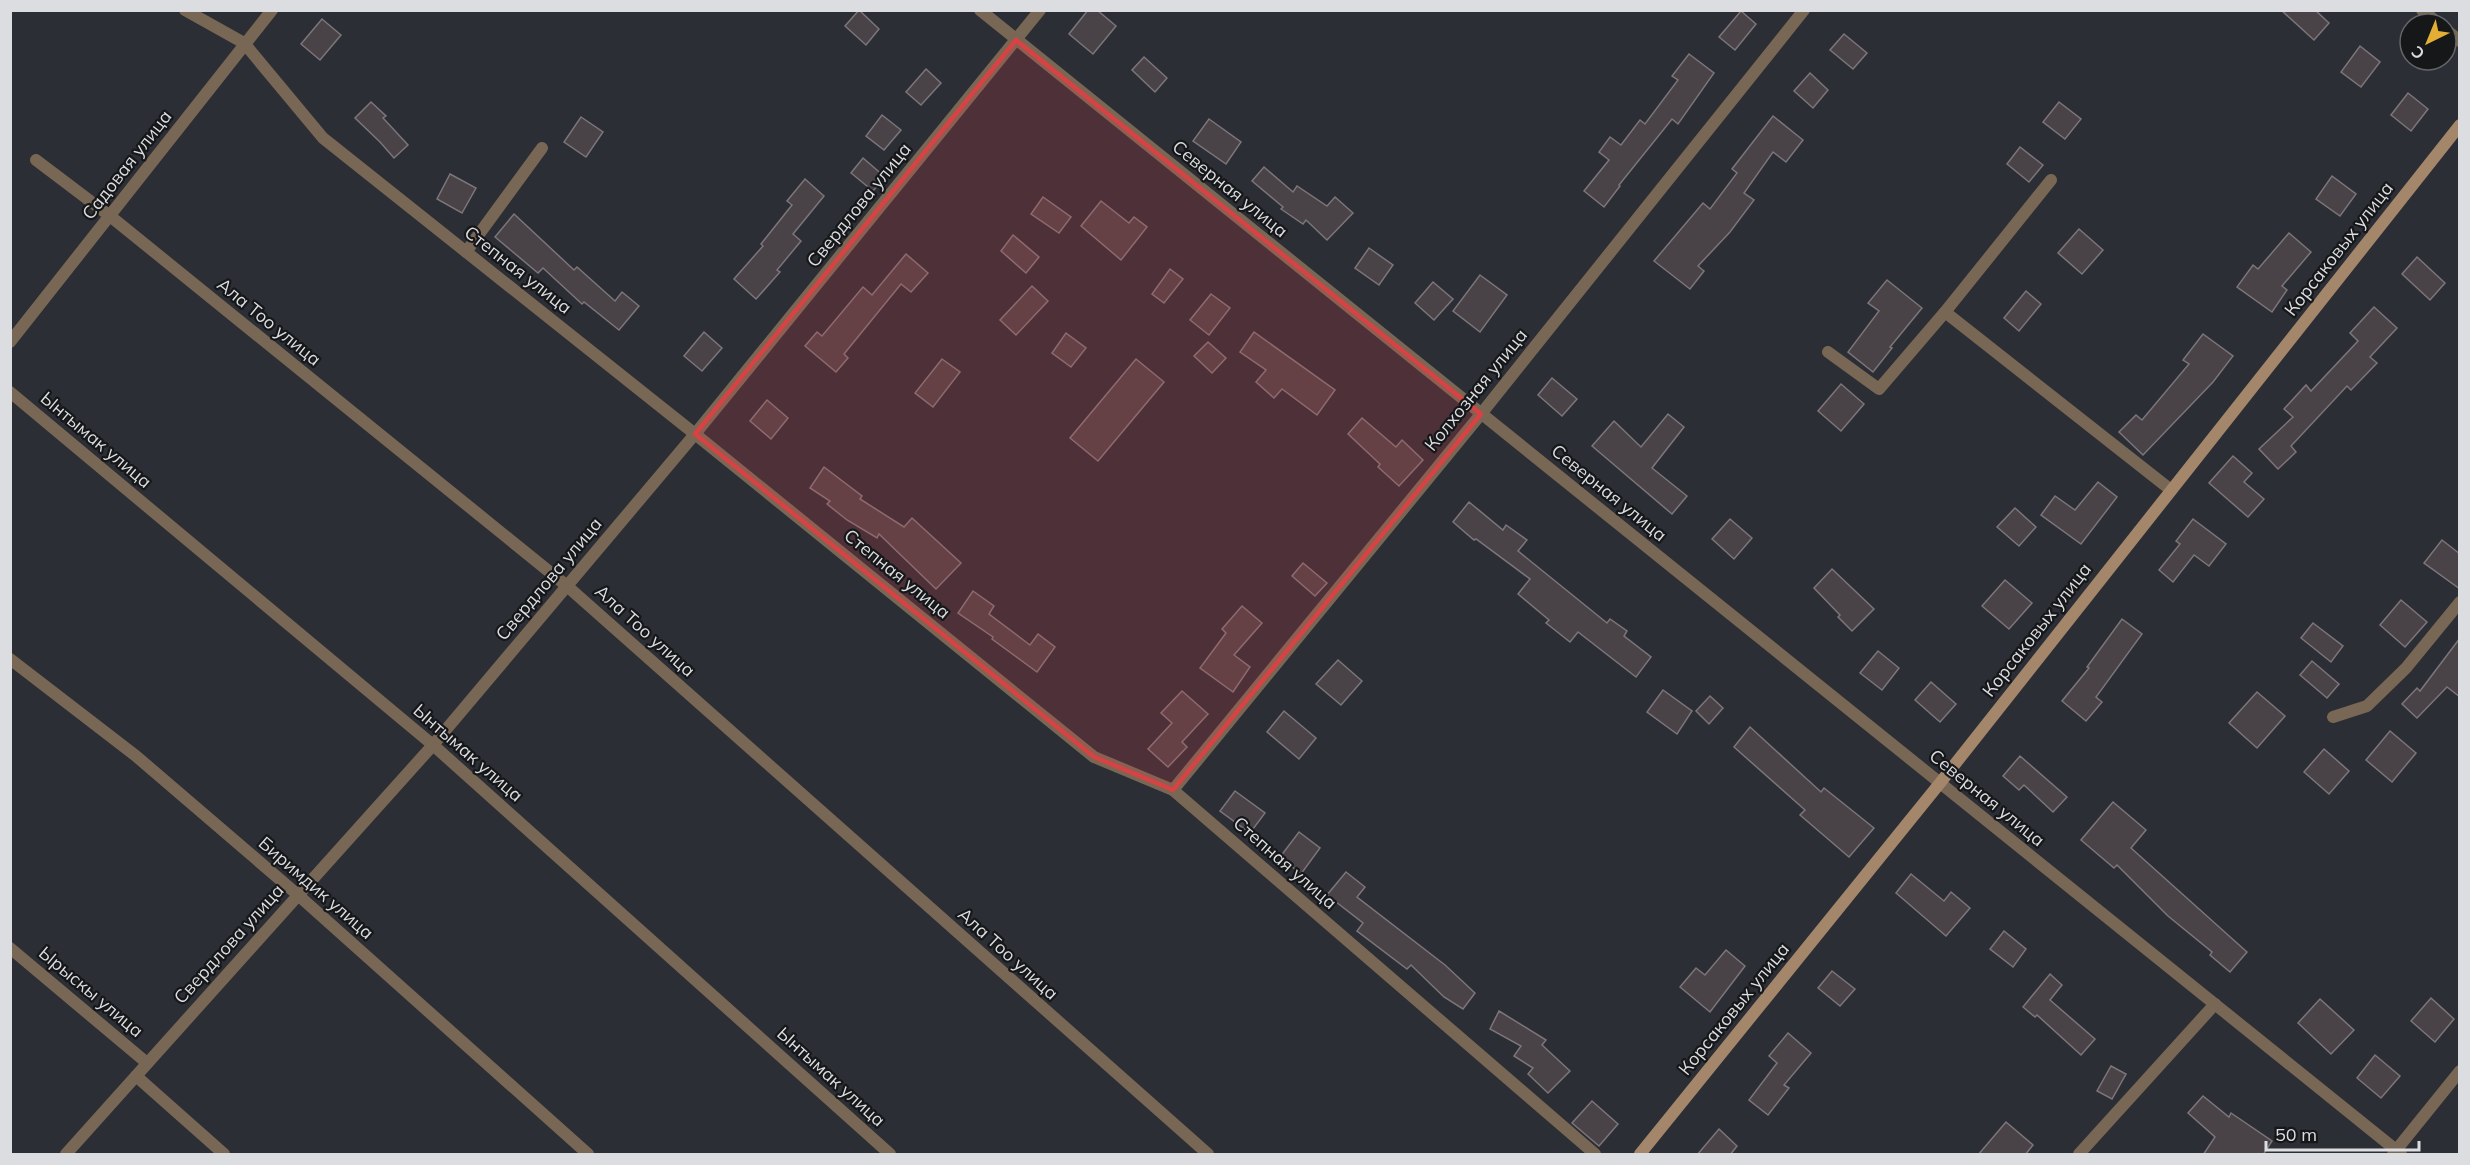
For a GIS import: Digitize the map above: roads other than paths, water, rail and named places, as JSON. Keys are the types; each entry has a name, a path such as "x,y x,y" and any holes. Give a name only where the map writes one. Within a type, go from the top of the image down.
{"street":[{"name":"Степная улица","path":"185,10 244,43 323,138 695,434 1094,757 1173,790 1595,1155"},
{"name":"Садовая улица","path":"10,342 272,10"},
{"name":"Северная улица","path":"980,10 2397,1153"},
{"name":"Свердлова улица","path":"66,1155 433,745 695,434 1040,10"},
{"name":"Колхозная улица","path":"1173,790 1481,414 1804,10"},
{"name":"Корсаковых улица","path":"1641,1155 1940,783 2460,125"},
{"path":"466,252 542,148"},
{"name":"Ала Тоо улица","path":"36,160 110,216 567,586 1208,1155"},
{"path":"1828,352 1879,389 1945,312 2051,180"},
{"path":"1945,312 2171,490"},
{"name":"Ынтымак улица","path":"10,392 433,745 890,1155"},
{"path":"2333,717 2367,706 2406,668 2460,602"},
{"name":"Биримдик улица","path":"10,659 136,756 298,895 588,1155"},
{"name":"Ырыскы улица","path":"10,948 147,1063"},
{"path":"2079,1155 2215,1004"},
{"path":"2397,1153 2460,1071"},
{"path":"136,1076 224,1155"}]}
